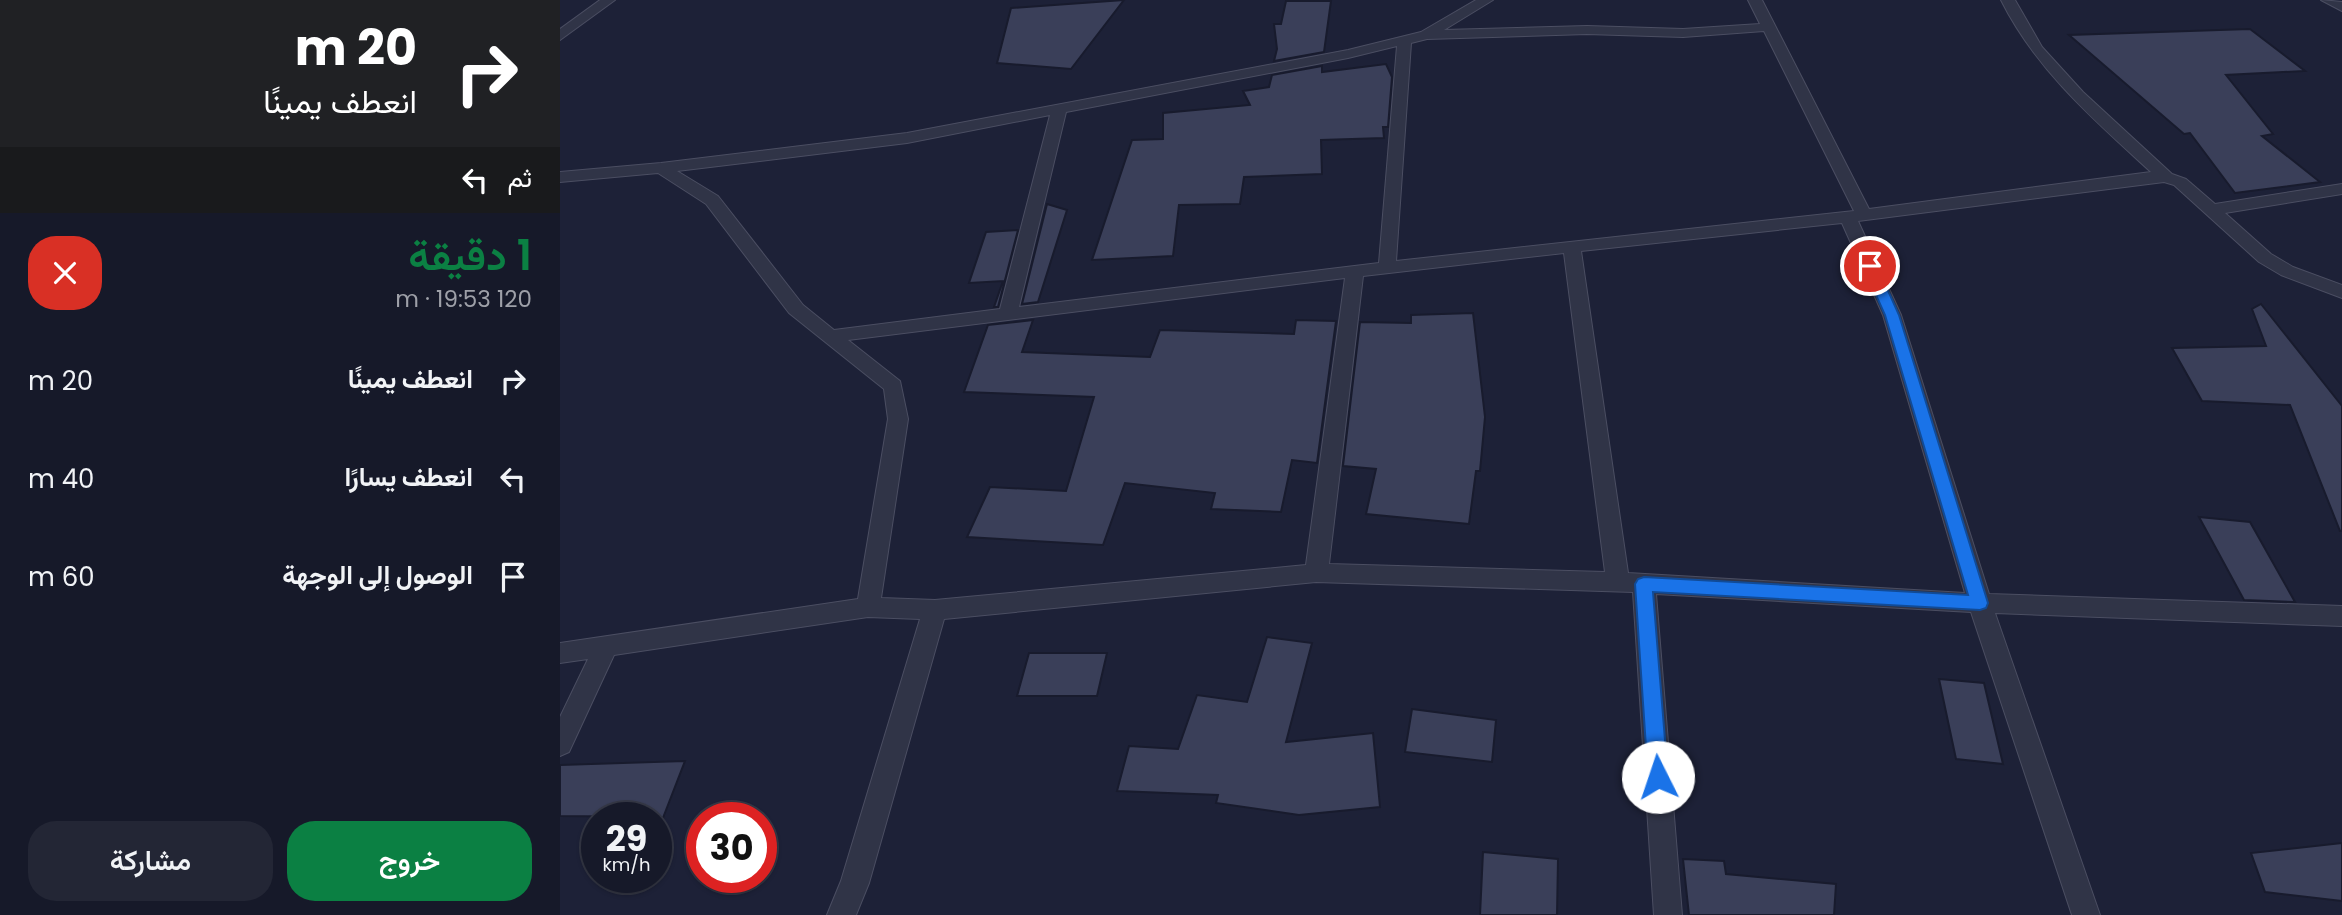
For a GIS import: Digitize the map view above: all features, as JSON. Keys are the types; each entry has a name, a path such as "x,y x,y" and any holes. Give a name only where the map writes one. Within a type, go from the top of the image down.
{"street":[{"path":"560,36 608,0"},
{"path":"560,177 661,168 906,138 1404,42 1426,35 1486,0"},
{"path":"1755,0 1856,216 1892,315 1980,603 2086,915"},
{"path":"2008,0 2022,29 2049,62 2088,105 2166,177"},
{"path":"2328,0 2342,7"},
{"path":"1426,35 1587,30 1683,33 1769,27"},
{"path":"1387,268 1404,42"},
{"path":"1008,314 1060,107"},
{"path":"661,168 712,200 796,309 893,386 898,419 868,607"},
{"path":"832,336 1355,271 1856,216 2151,177 2166,177 2180,182 2265,258 2342,292"},
{"path":"2211,210 2342,189"},
{"path":"1572,248 1618,582"},
{"path":"1316,573 1355,271"},
{"path":"560,653 868,607 935,610 1316,573 1618,582 1980,603 2342,616"},
{"path":"1644,584 1668,915"},
{"path":"841,915 855,883 935,610"},
{"path":"560,744 606,646"}],"building":[{"path":"1124,0 1071,69 997,63 1011,8"},
{"path":"1286,1 1331,1 1324,52 1274,61 1277,49 1274,24 1281,24"},
{"path":"2250,29 2305,71 2226,75 2273,134 2262,136 2320,182 2235,193 2190,133 2184,134 2069,35"},
{"path":"1386,64 1392,77 1388,127 1383,127 1384,138 1321,140 1322,174 1244,177 1240,204 1179,205 1173,256 1092,260 1132,140 1163,139 1163,113 1250,105 1243,91 1269,87 1272,75 1322,66 1322,72"},
{"path":"1047,204 1067,210 1038,302 1022,304"},
{"path":"1018,230 998,307 994,307 1003,281 969,283 986,232"},
{"path":"2261,304 2342,406 2342,531 2290,405 2202,401 2172,348 2266,346 2252,309"},
{"path":"1473,313 1485,417 1480,471 1476,471 1469,524 1366,514 1376,469 1343,466 1360,322 1411,323 1411,315"},
{"path":"1033,320 1022,352 1150,357 1160,330 1294,334 1296,320 1336,321 1317,463 1292,460 1281,512 1211,509 1215,493 1125,483 1103,545 967,537 990,487 1066,491 1094,397 964,392 988,325"},
{"path":"2199,517 2250,522 2295,602 2244,600"},
{"path":"1267,637 1312,643 1286,742 1373,733 1380,807 1299,815 1216,803 1218,795 1117,791 1129,746 1178,749 1197,695 1247,702"},
{"path":"1029,653 1107,653 1097,696 1017,696"},
{"path":"1939,679 1984,683 2003,764 1956,759"},
{"path":"1412,709 1496,720 1492,762 1405,752"},
{"path":"685,761 669,802 581,802 581,816 560,816 560,765"},
{"path":"2342,843 2342,901 2265,892 2251,853"},
{"path":"1483,852 1558,859 1557,915 1480,915"},
{"path":"1683,859 1724,861 1726,874 1836,884 1834,915 1689,915"}],"route":[{"path":"1658,777 1644,584 1980,603 1919,411 1892,315 1870,266"}]}
